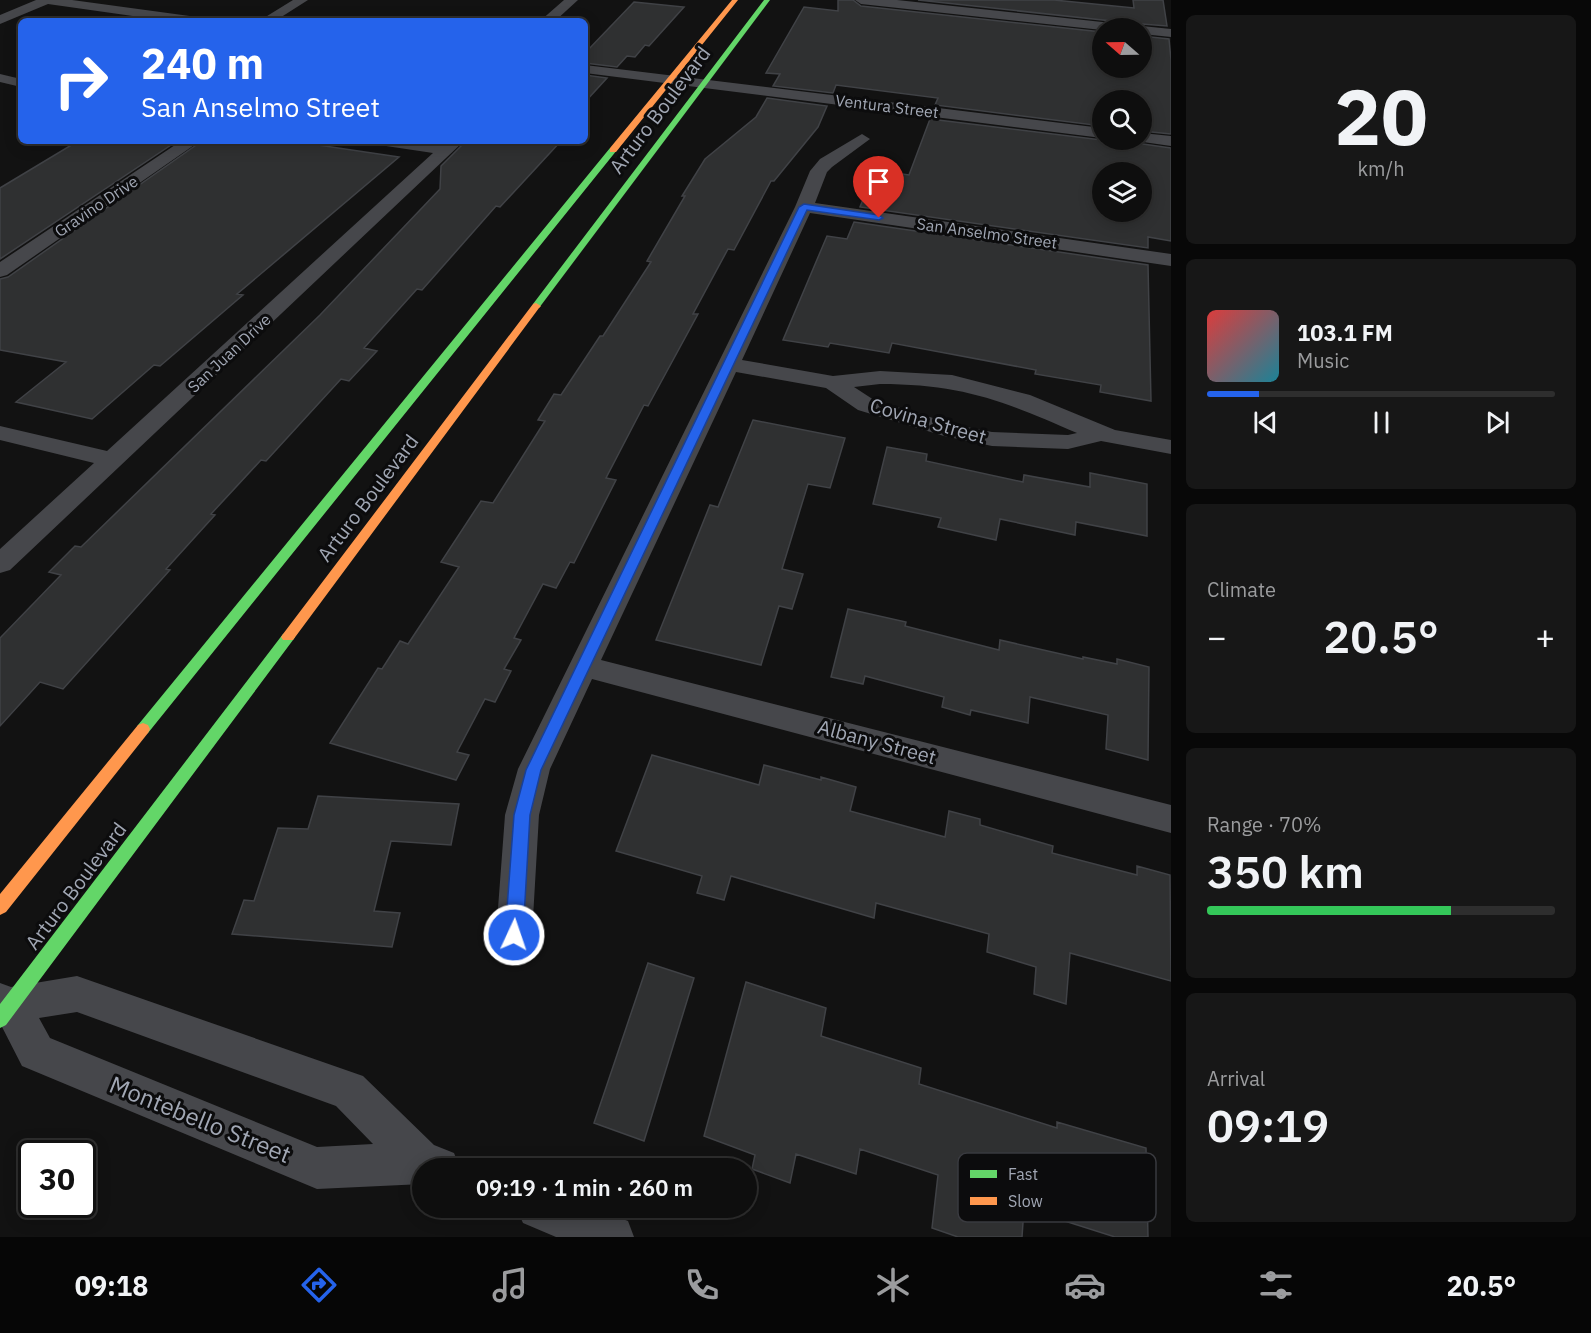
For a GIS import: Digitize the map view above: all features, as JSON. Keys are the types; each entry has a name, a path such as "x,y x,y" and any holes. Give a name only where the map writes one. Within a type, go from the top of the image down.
{"street":[{"path":"0,20 46,0 175,18"},
{"path":"271,18 302,0"},
{"path":"551,18 572,0"},
{"name":"Arturo Boulevard","path":"0,907 259,584 735,0"},
{"name":"Arturo Boulevard","path":"4,1008 767,0"},
{"path":"861,0 1092,25"},
{"path":"1152,31 1171,33"},
{"name":"Ventura Street","path":"588,69 1092,132"},
{"path":"0,78 18,82"},
{"path":"514,935 522,815 534,770 804,207 819,171 826,163 862,139"},
{"path":"1152,139 1171,141"},
{"name":"Gravino Drive","path":"0,271 188,144"},
{"path":"425,144 451,146"},
{"name":"San Juan Drive","path":"0,564 451,146"},
{"name":"San Anselmo Street","path":"804,207 1171,260"},
{"name":"Covina Street","path":"728,364 832,383 863,377 889,376 939,380 973,386 1022,400 1101,434 1171,447"},
{"name":"Covina Street","path":"832,383 866,405 942,428 992,439 1068,442 1101,434"},
{"path":"0,433 114,459"},
{"name":"Albany Street","path":"583,666 1171,819"},
{"name":"Montebello Street","path":"412,1165 317,1168 36,1052 4,1008 77,994 349,1090 422,1158"},
{"path":"564,1218 612,1237"}],"building":[{"path":"838,0 853,0 861,6 1092,31 1092,78 1152,78 1152,37 1169,39 1171,134 1152,132 1152,90 1092,90 1092,125 935,105 938,98 836,85 833,93 773,86 780,74 766,73 804,7 838,11"},
{"path":"918,0 1054,0 1134,8 1133,0 1163,0 1167,26 1152,25 1152,18 1092,19"},
{"path":"634,2 684,7 649,46 645,45 635,57 627,56 617,67 588,63 588,50"},
{"path":"588,75 607,78 588,99"},
{"path":"767,98 827,106 818,127 774,181 771,181 734,250 728,249 693,314 698,314 648,406 644,405 606,478 616,480 574,563 570,562 556,588 543,584 514,638 521,640 504,669 511,671 495,702 485,699 457,752 469,755 456,780 330,743 378,668 382,669 400,641 408,644 459,567 441,562 481,501 493,503 545,421 538,420 554,394 561,395 600,336 603,336 651,262 647,261 705,159 756,117"},
{"path":"930,119 1092,139 1092,150 1152,150 1152,145 1171,148 1171,241 1148,237 1148,248 860,207 875,170 909,175"},
{"path":"73,144 172,144 0,259 0,188"},
{"path":"198,144 311,144 399,157 237,294 243,295 160,366 154,365 92,419 16,402 66,362 0,350 0,279 8,277"},
{"path":"463,144 558,144 500,207 496,206 422,290 417,289 364,348 377,351 349,381 341,379 266,461 261,460 211,514 215,515 166,569 170,570 63,689 40,682 0,726 0,638 61,575 49,572 75,546 81,547 320,315 440,189 441,166"},
{"path":"854,222 1148,265 1151,401 1100,392 1101,385 1035,374 1036,370 892,343 889,353 830,343 828,347 783,340 827,236 847,239"},
{"path":"753,420 845,438 830,488 808,484 782,569 803,574 792,609 779,606 761,665 656,640 710,505 718,507"},
{"path":"887,447 927,454 926,461 1023,482 1024,475 1090,487 1090,473 1147,484 1147,536 1076,522 1075,535 1000,519 996,540 938,527 941,518 873,504"},
{"path":"848,609 906,622 905,626 999,650 1000,640 1083,659 1083,657 1117,664 1117,659 1149,667 1148,760 1106,749 1108,715 1030,697 1028,723 971,710 970,715 942,707 944,697 865,676 863,684 831,677"},
{"path":"652,755 759,785 764,765 821,780 821,777 856,787 850,811 945,837 949,811 980,819 980,825 1053,846 1052,853 1137,875 1137,866 1170,875 1171,981 1070,953 1066,1004 1034,994 1036,967 987,952 989,934 876,903 874,918 731,876 724,900 697,893 702,876 616,851"},
{"path":"318,796 459,804 451,845 391,841 374,911 400,913 392,947 232,934 244,900 254,901 278,828 308,829"},
{"path":"648,963 694,978 644,1141 594,1123"},
{"path":"746,982 826,1008 821,1036 921,1068 919,1084 1057,1128 1057,1122 1146,1148 1146,1153 958,1153 958,1222 1023,1222 1022,1237 958,1237 932,1228 938,1175 860,1149 856,1174 796,1154 790,1183 757,1171 755,1155 704,1136"},
{"path":"1068,1222 1148,1222 1148,1237 1115,1237"}],"traffic: fast":[{"path":"536,306 767,0"},
{"path":"143,729 613,150"},
{"path":"0,1019 288,637"}],"traffic: slow":[{"path":"613,150 735,0"},
{"path":"288,637 536,306"},
{"path":"0,907 143,729"}],"route":[{"path":"514,935 517,858 522,815 534,770 804,207 879,218"}]}
